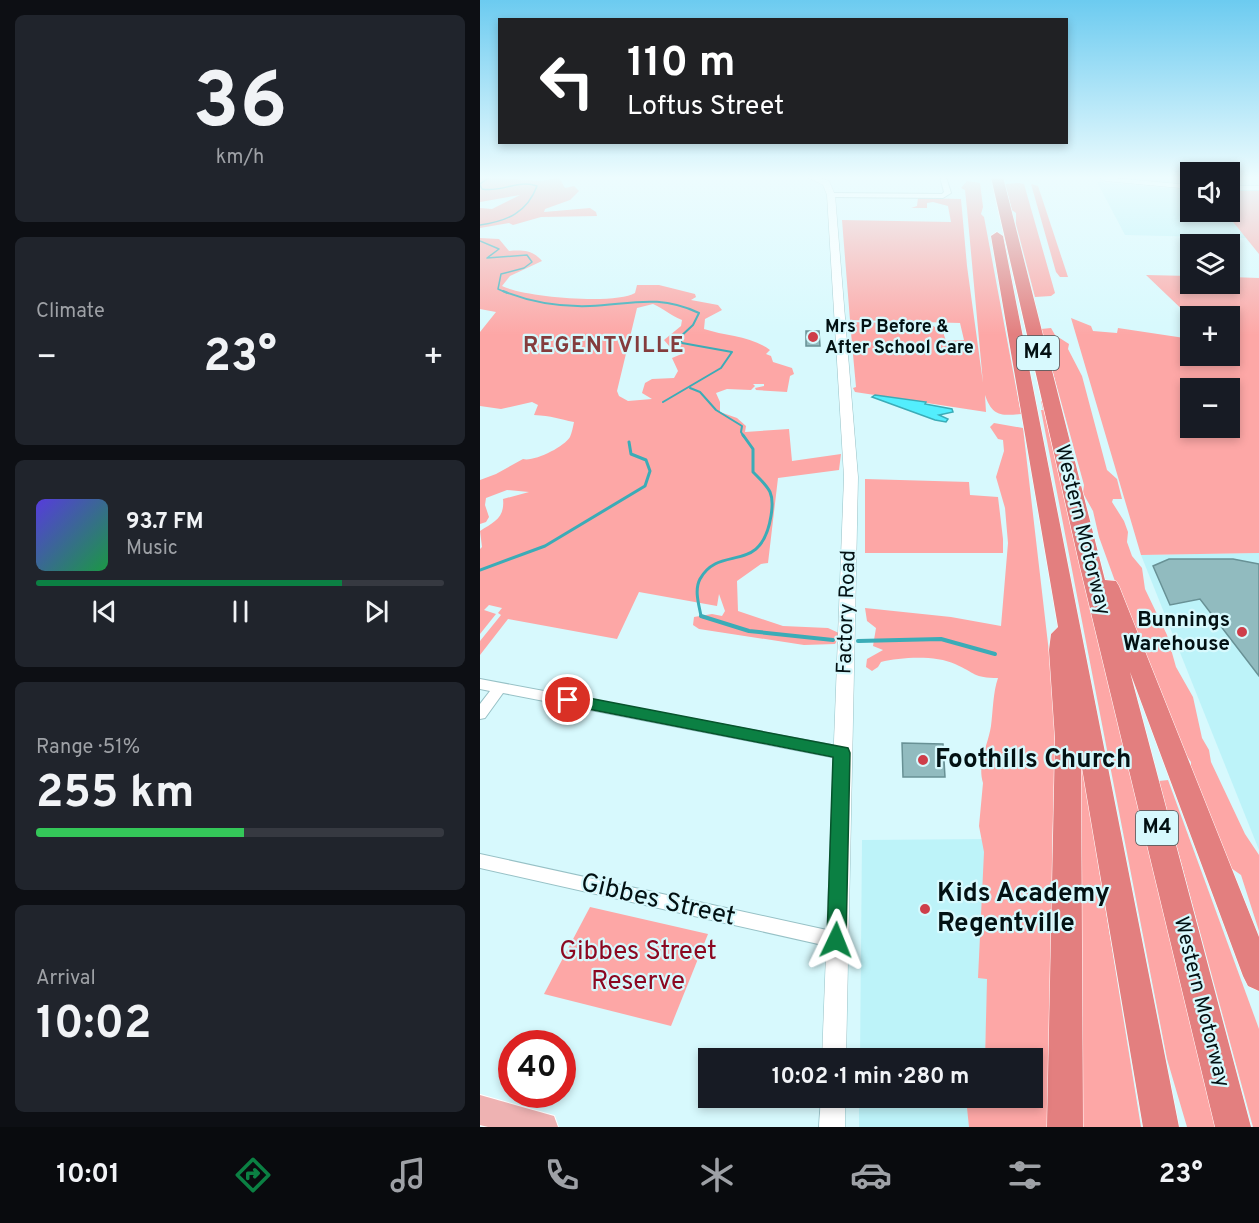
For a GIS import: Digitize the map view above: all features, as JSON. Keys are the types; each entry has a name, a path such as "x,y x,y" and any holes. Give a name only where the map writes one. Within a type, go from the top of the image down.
{"highway":[{"name":"Western Motorway","path":"996,230 1065,595 1161,1127"},
{"name":"Western Motorway","path":"1010,230 1082,528 1233,1127"},
{"path":"1082,528 1102,572 1259,976"},
{"name":"M4","path":"1065,595 1061,651 1068,739 1065,1127"}],"main road":[{"path":"480,1110 543,1127"}],"street":[{"name":"Factory Road","path":"834,230 851,457 834,1048"},
{"path":"480,684 842,753"},
{"path":"480,714 500,687"},
{"name":"Gibbes Street","path":"480,861 836,940"},
{"path":"832,1127 833,1108"}],"shaded area":[{"path":"1122,230 1239,230 1246,238 1240,238 1240,234 1180,234 1180,236 1125,235"},
{"path":"1259,553 1259,850 1141,555"},
{"name":"Kids Academy Regentville","path":"992,839 985,1048 860,1048 862,840"},
{"path":"859,1108 983,1108 982,1127 859,1127"}],"green space":[{"path":"843,230 964,230 983,383 969,230 986,230 1021,414 1008,415 994,411 985,395 986,412 855,392 850,322 930,324 943,332 946,341 964,340 960,323 850,320"},
{"path":"1017,230 1037,230 1055,293 1051,296 1035,297"},
{"path":"1044,230 1052,230 1068,277 1060,277 1056,272"},
{"path":"1239,230 1259,230 1259,254"},
{"path":"480,238 499,239 509,251 527,252 542,261 510,276 502,286 548,296 590,299 624,297 635,293 637,285 659,285 695,294 696,297 691,300 718,305 722,310 705,319 704,329 763,345 770,350 766,354 771,356 773,362 792,368 794,374 790,376 787,392 756,390 755,388 764,386 764,384 753,384 755,386 751,390 727,389 716,393 720,402 720,412 737,418 746,426 745,432 789,429 792,461 841,454 839,470 778,478 768,563 761,564 737,581 738,611 783,626 828,628 841,634 835,644 804,645 699,629 693,625 694,617 712,614 722,616 725,611 719,594 717,606 639,592 617,639 508,619 480,655 480,641 501,615 498,613 502,608 489,605 484,610 496,614 480,634 480,549 482,547 480,531 500,515 503,499 529,492 507,490 486,498 485,505 489,517 486,522 480,524 480,480 523,459 541,456 555,449 570,437 574,422 534,415 538,405 532,402 501,409 480,406 480,332 496,312 480,309","holes":["653,304 682,320 681,326 664,340 670,347 684,353 672,358 678,371 674,378 652,379 645,383 642,393 652,399 628,401 619,396 617,391 637,308"]},
{"path":"1146,275 1180,276 1180,294 1240,294 1240,277 1259,278 1259,553 1141,555 1071,318 1091,326 1093,331 1117,333 1118,328 1180,337 1180,366 1240,366 1240,306 1180,307"},
{"path":"1051,328 1055,335 1069,344 1068,349 1082,376 1107,470 1117,479 1122,499 1113,499 1112,502 1124,521 1128,532 1127,542 1132,556 1142,568 1145,589 1167,635 1176,667 1193,697 1202,738 1209,750 1211,762 1245,834 1259,855 1259,931 1241,875 1231,868 1191,769 1191,762 1184,752 1133,631 1099,537 1093,511 1083,493 1084,485 1041,329"},
{"path":"1044,400 1217,1127 1187,1127 1167,1059 1041,410 1043,410 1041,401"},
{"path":"994,423 1023,428 1053,687 1055,745 1052,859 1053,1127 969,1127 967,1108 1043,1108 1043,1048 985,1048 987,979 978,978 984,852 979,826 983,783 981,769 991,726 998,678 979,676 947,661 929,658 881,662 872,671 866,667 867,659 883,650 873,646 876,628 867,621 865,608 951,617 1001,626 1008,543 1005,508 996,477 1004,451 1003,440 998,439 990,427"},
{"path":"865,479 969,482 970,495 998,497 1003,553 865,553"},
{"path":"1079,740 1086,789 1141,1127 1074,1127"},
{"path":"1168,780 1259,1029 1259,1127 1253,1127 1159,781"},
{"name":"Gibbes Street Reserve","path":"590,907 708,934 671,1026 544,994"}],"water":[{"path":"875,395 926,402 925,404 952,409 953,412 939,415 948,419 946,422 935,420 872,397"}],"building":[{"name":"Mrs P Before & After School Care","path":"806,331 819,331 820,346 806,346"},
{"name":"Bunnings Warehouse","path":"1169,559 1233,559 1259,564 1259,676 1200,599 1170,605 1153,566"},
{"name":"Foothills Church","path":"902,743 943,744 945,777 903,777"}],"waterway":[{"path":"480,241 499,249 487,258 527,255 532,262 524,268 501,274 498,289 507,293"},
{"path":"503,291 557,305 590,306 658,302 684,307 699,313 693,325 679,338 682,343 732,352 721,368 663,402"},
{"path":"690,388 700,392 716,410 742,426 741,432 744,437"},
{"path":"701,616 697,588 700,579 708,568 749,553 758,547 766,535 771,516 770,491 753,472 753,449 743,435"},
{"path":"480,570 545,546 645,486 650,471 646,460 631,454 629,442"},
{"path":"701,616 749,631 833,640"},
{"path":"858,641 941,639 995,654"}],"place":[{"name":"Mrs P Before & After School Care","path":"813,337"},
{"name":"Bunnings Warehouse","path":"1242,632"},
{"name":"Foothills Church","path":"923,760"},
{"name":"Kids Academy Regentville","path":"925,909"}],"district":[{"name":"REGENTVILLE","path":"604,346"}],"route":[{"path":"568,700 842,753 836,940"}]}
